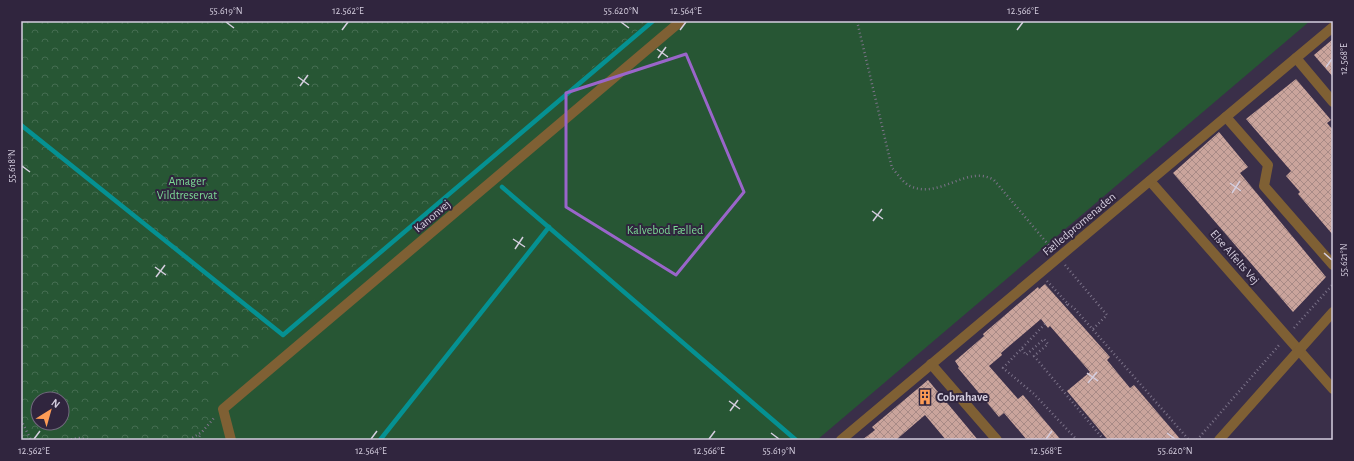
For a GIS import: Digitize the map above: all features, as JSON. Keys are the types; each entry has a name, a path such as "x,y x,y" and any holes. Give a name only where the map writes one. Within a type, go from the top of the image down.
{"street":[{"name":"Kanonvej","path":"223,409 682,21"},
{"name":"Fælledpromenaden","path":"841,440 1333,27"},
{"path":"1296,58 1333,102"},
{"path":"1226,117 1268,165 1264,186 1333,265"},
{"name":"Else Alfelts Vej","path":"1150,181 1333,389"},
{"path":"1219,440 1333,312"},
{"path":"931,364 997,440"},
{"path":"223,409 231,440"}],"path":[{"path":"857,21 892,168 909,186 930,190 973,176 986,176 994,180 1107,315 1092,330"},
{"path":"1040,273 1068,304 1074,308 1189,440"},
{"path":"1197,440 1333,284"},
{"path":"1065,307 1068,304"},
{"path":"1045,324 1003,368 1034,394 1077,440"},
{"path":"1022,349 1026,355 1044,340 1048,344 1034,356 1104,440"},
{"path":"197,440 202,432 223,409"},
{"path":"21,420 31,440"},
{"path":"189,440 202,432"},
{"path":"67,440 79,438 90,440"}],"highlighted area":[{"path":"686,54 744,192 676,275 566,207 566,93"}],"green space":[{"name":"Kalvebod Fælled","path":"21,21 1310,21 817,440 21,440"},
{"name":"Amager Vildtreservat","path":"21,21 649,21 211,385 209,424 192,440 21,440"}],"building":[{"path":"1333,39 1333,77 1314,55"},
{"path":"1296,79 1331,120 1327,123 1333,130 1333,235 1298,194 1300,192 1286,176 1291,171 1246,119"},
{"path":"1219,132 1248,167 1240,173 1326,277 1293,312 1173,173"},
{"path":"1045,284 1110,357 1107,360 1130,388 1134,385 1181,440 1108,440 1067,391 1090,372 1050,326 1048,328 1041,319 1001,353 1002,355 989,366 1018,399 1023,395 1061,440 1027,440 1004,413 999,417 958,368 959,367 955,361 984,336 983,334 1038,287 1039,289"},
{"name":"Cobrahave","path":"928,380 978,440 946,440 925,415 896,440 862,440 875,430 872,427"}],"waterway":[{"path":"21,125 283,335 653,21"},
{"path":"502,187 796,440"},
{"path":"380,440 549,227"}],"place":[{"name":"Cobrahave","path":"925,397"}]}
